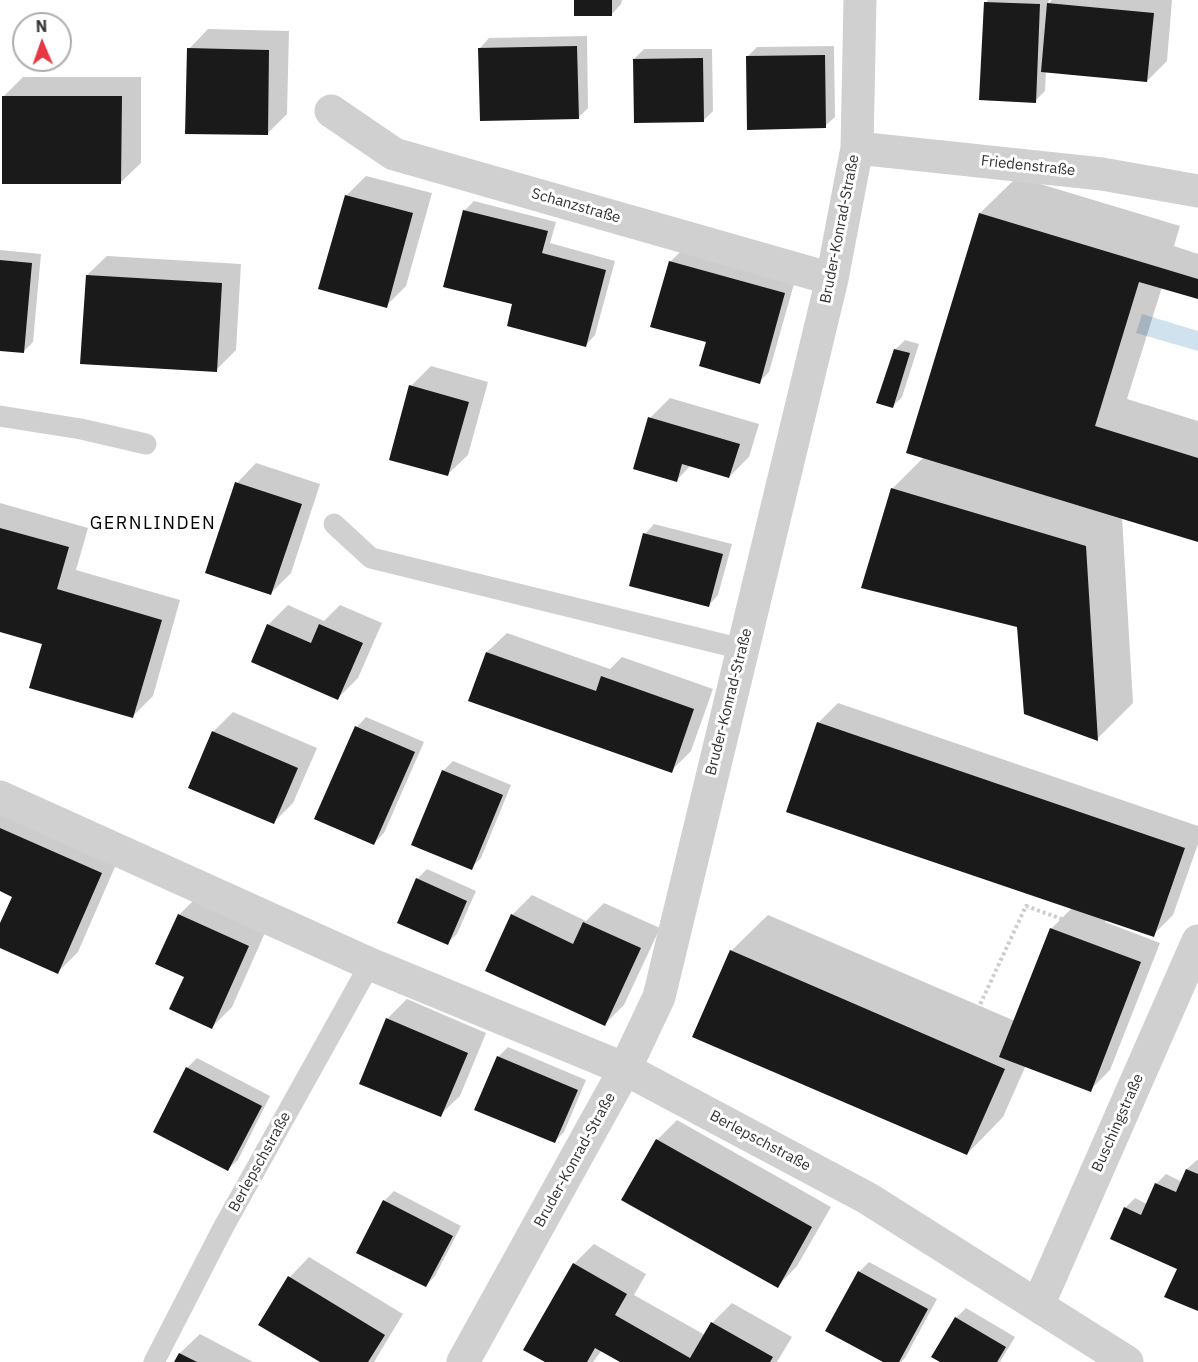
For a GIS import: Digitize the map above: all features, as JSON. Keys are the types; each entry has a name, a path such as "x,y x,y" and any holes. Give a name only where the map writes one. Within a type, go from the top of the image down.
{"street":[{"name":"Bruder-Konrad-Straße","path":"463,1362 625,1068 658,997 832,279 857,148 860,0"},
{"name":"Schanzstraße","path":"331,111 394,154 832,279"},
{"name":"Friedenstraße","path":"857,148 1102,174 1198,191"},
{"name":"Berlepschstraße","path":"0,797 370,964 625,1068 867,1198 1127,1362"},
{"name":"Buschingstraße","path":"1038,1305 1193,953"}],"lane":[{"path":"0,416 81,429 146,444"},
{"path":"334,525 371,558 742,649"},
{"name":"Berlepschstraße","path":"154,1362 224,1228 370,964"}],"path":[{"path":"806,947 971,1024 1026,906 1193,953"}],"water":[{"path":"1142,314 1198,331 1198,351 1136,333"}],"building":[{"path":"574,0 612,0 612,16 574,16"},
{"path":"984,2 1040,4 1036,103 979,100"},
{"path":"1047,3 1154,13 1147,82 1041,72"},
{"path":"577,46 579,119 480,121 478,48"},
{"path":"187,48 269,50 268,135 185,134"},
{"path":"825,55 826,128 747,130 746,56"},
{"path":"703,58 704,122 634,123 633,59"},
{"path":"2,96 122,96 121,184 2,184"},
{"path":"345,195 413,213 387,308 318,289"},
{"path":"463,210 548,231 542,253 606,270 586,347 507,326 512,304 443,287"},
{"path":"979,213 1198,279 1198,299 1139,282 1095,426 1198,458 1198,542 906,453"},
{"path":"0,260 32,263 24,353 0,351"},
{"path":"669,261 785,293 760,384 699,366 706,342 650,327"},
{"path":"86,275 222,283 217,372 80,364"},
{"path":"894,349 910,353 893,408 876,403"},
{"path":"409,385 469,402 448,476 389,460"},
{"path":"648,417 740,444 729,478 682,464 677,482 633,469"},
{"path":"235,482 302,504 271,595 205,573"},
{"path":"891,488 1086,546 1098,741 1024,714 1017,627 861,588"},
{"path":"0,528 69,547 57,589 162,620 133,718 29,688 42,644 0,632"},
{"path":"643,533 723,554 709,607 629,586"},
{"path":"267,624 311,643 319,624 363,643 338,700 251,662"},
{"path":"486,652 596,691 601,676 694,709 672,773 468,701"},
{"path":"817,722 1185,848 1154,937 786,812"},
{"path":"355,726 415,752 374,845 314,819"},
{"path":"212,731 298,768 274,824 188,788"},
{"path":"442,770 503,795 472,870 411,845"},
{"path":"0,828 102,873 58,974 0,948 0,923 12,897 0,891"},
{"path":"416,878 467,901 448,945 397,923"},
{"path":"178,914 249,946 212,1029 169,1009 184,977 155,964"},
{"path":"511,914 573,944 583,922 641,948 605,1026 485,971"},
{"path":"1050,928 1141,962 1091,1092 999,1057"},
{"path":"730,950 1005,1069 967,1155 692,1037"},
{"path":"386,1018 468,1053 441,1117 359,1084"},
{"path":"497,1056 578,1090 555,1143 474,1110"},
{"path":"186,1067 262,1106 228,1171 153,1132"},
{"path":"656,1139 812,1227 778,1288 621,1200"},
{"path":"1186,1169 1198,1174 1198,1311 1164,1297 1177,1269 1110,1239 1124,1207 1141,1215 1155,1183 1176,1192"},
{"path":"383,1200 453,1236 426,1287 356,1253"},
{"path":"573,1263 627,1294 615,1315 690,1358 711,1322 773,1357 770,1362 620,1362 595,1348 587,1362 545,1362 523,1350"},
{"path":"858,1271 928,1309 899,1362 883,1362 825,1331"},
{"path":"288,1276 385,1335 368,1362 320,1362 258,1325"},
{"path":"955,1317 1006,1347 997,1362 940,1362 931,1357"},
{"path":"179,1353 197,1362 174,1362"}],"district":[{"name":"GERNLINDEN","path":"153,524"}]}
